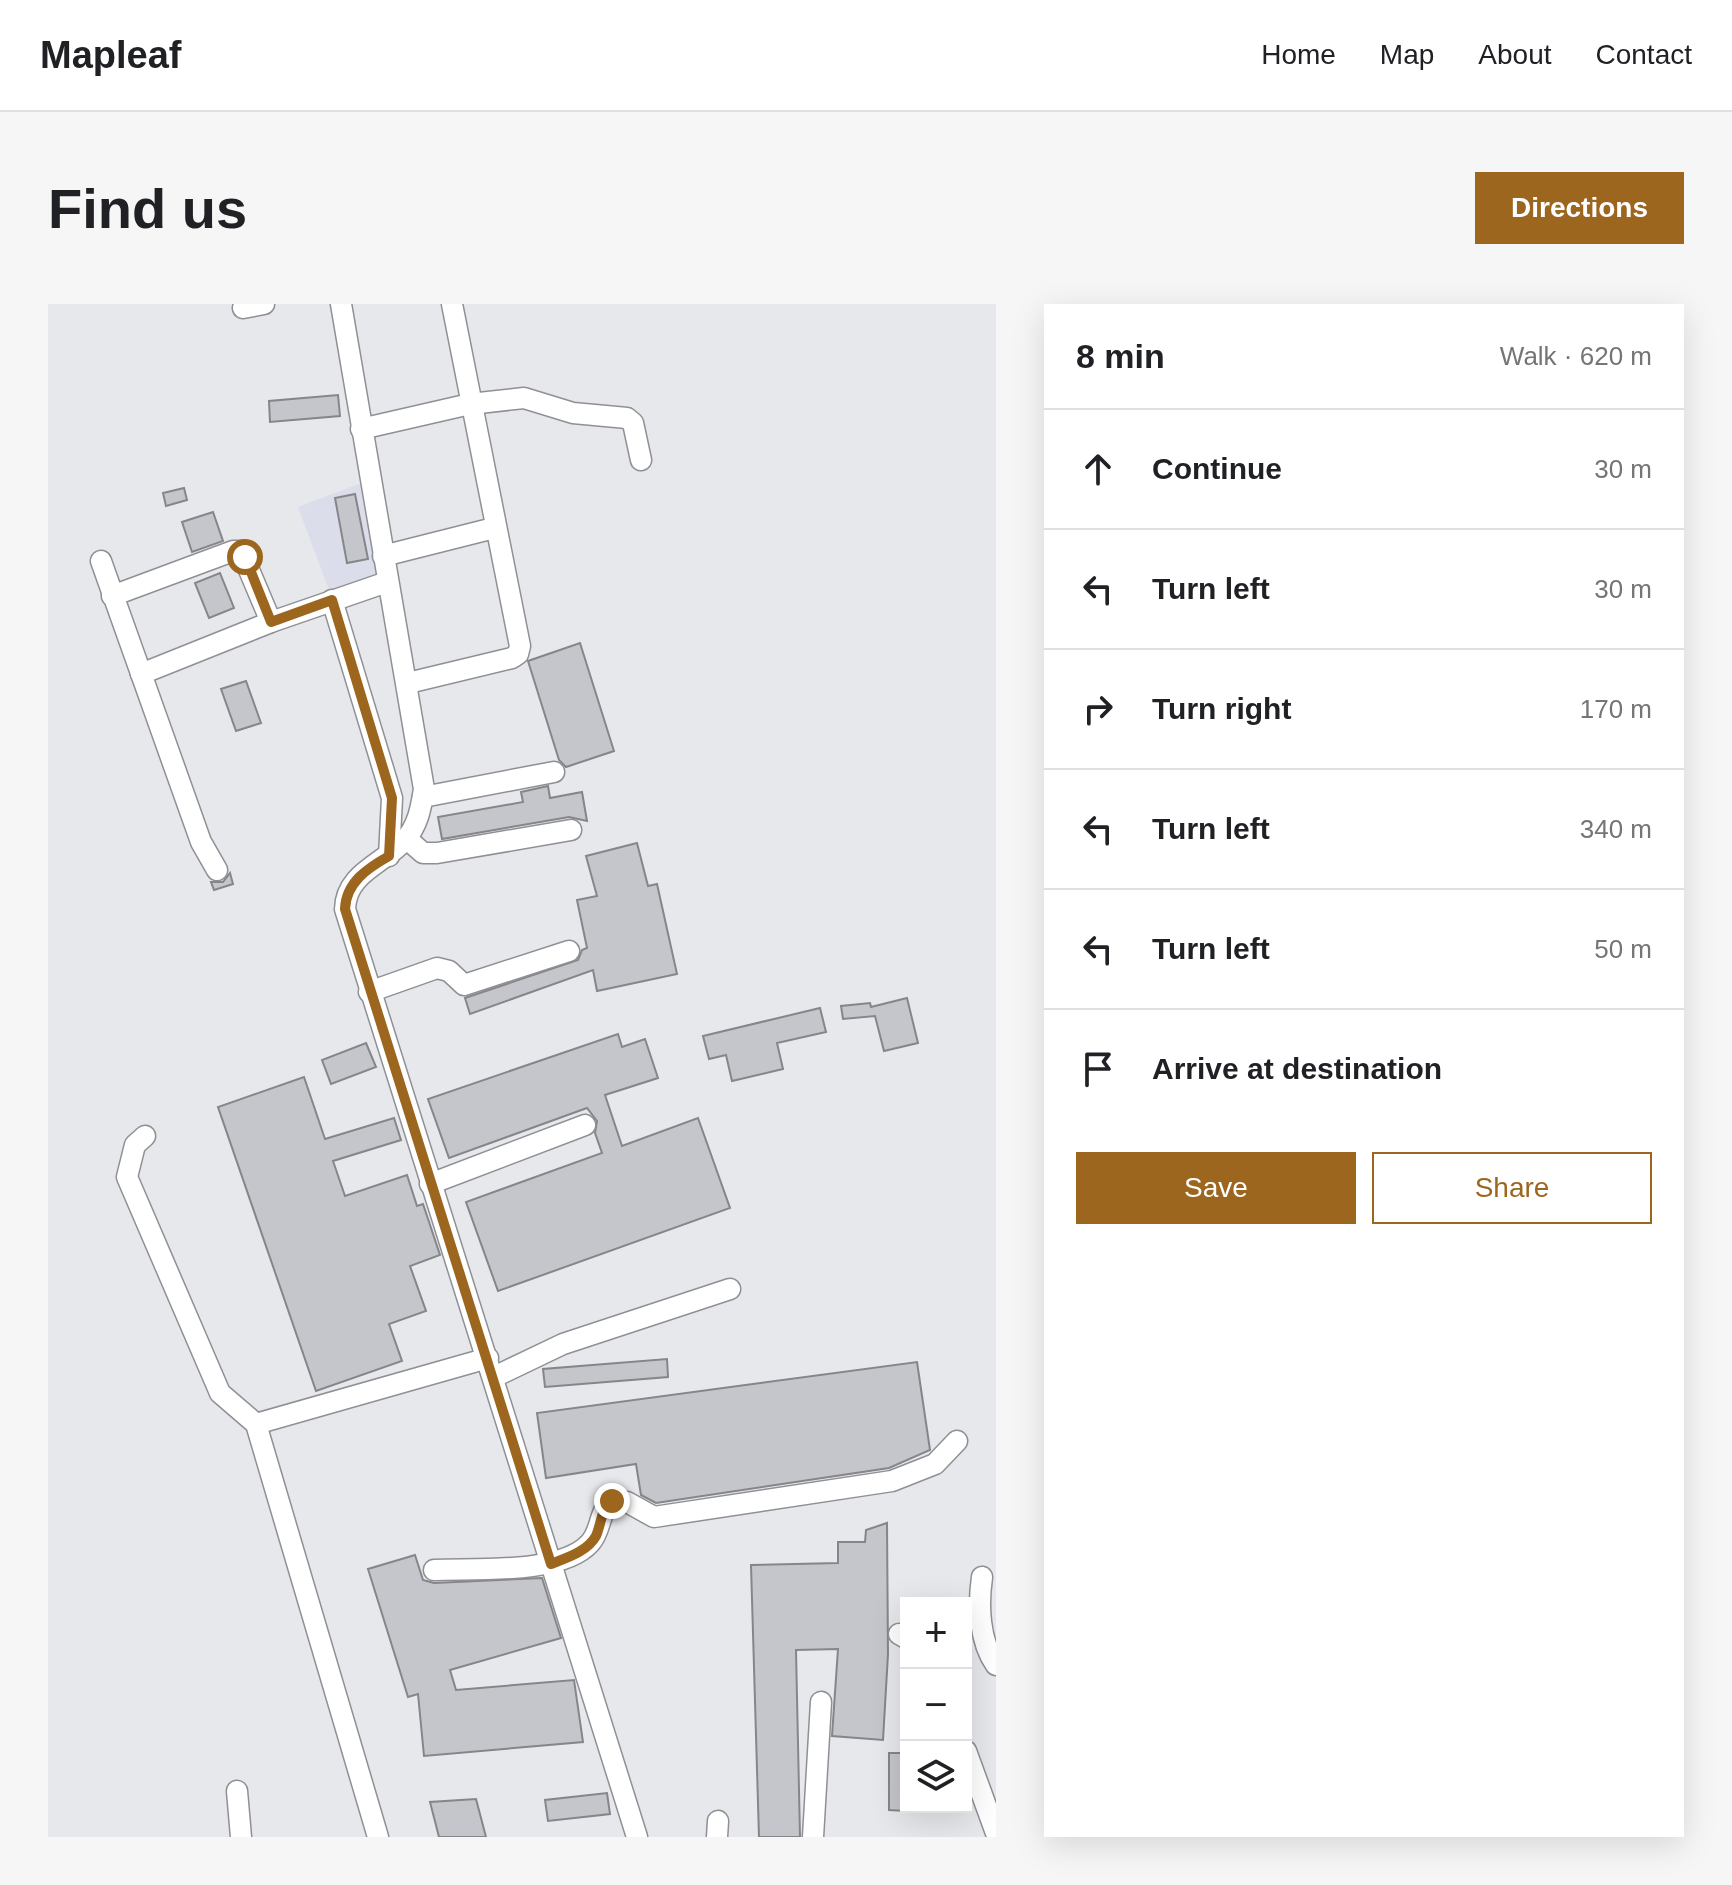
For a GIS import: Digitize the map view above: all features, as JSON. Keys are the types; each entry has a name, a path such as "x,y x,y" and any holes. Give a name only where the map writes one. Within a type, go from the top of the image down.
{"street":[{"path":"341,304 387,582 408,683 423,797 420,816 407,839 352,884 345,897 345,909 637,1837"},
{"path":"408,683 518,654 452,304"},
{"path":"361,429 470,404 524,398 573,413 618,415 633,423 641,460"},
{"path":"383,556 494,528"},
{"path":"112,596 233,551 241,551 271,622"},
{"path":"101,561 201,842 217,870"},
{"path":"141,674 271,622 387,582"},
{"path":"332,600 392,798 389,856"},
{"path":"423,797 554,772"},
{"path":"407,839 423,853 437,853 571,830"},
{"path":"369,992 437,968 449,971 464,985 569,951"},
{"path":"430,1184 585,1125"},
{"path":"145,1136 135,1145 127,1177 220,1393 256,1424 378,1837"},
{"path":"256,1424 491,1367 730,1289"},
{"path":"434,1570 551,1564 588,1546 596,1536 603,1508 612,1501 627,1502 654,1517 892,1481 935,1464 957,1441"},
{"path":"982,1577 978,1603 991,1658 996,1665"},
{"path":"813,1837 821,1702"},
{"path":"972,1767 996,1833"},
{"path":"237,1791 241,1837"}],"shaded area":[{"path":"364,482 381,581 331,595 298,507"}],"building":[{"path":"338,395 340,416 270,422 269,401"},
{"path":"184,488 187,500 166,506 163,493"},
{"path":"355,494 368,559 347,563 335,498"},
{"path":"213,512 223,541 192,552 182,522"},
{"path":"220,573 234,608 209,618 195,583"},
{"path":"580,643 614,751 566,767 559,760 528,661"},
{"path":"246,681 261,723 236,731 221,689"},
{"path":"548,786 550,798 582,792 587,821 569,817 442,839 438,817 523,802 521,792"},
{"path":"637,843 648,886 657,884 677,974 597,991 593,970 470,1014 465,998 578,960 582,950 587,948 577,900 597,896 586,856"},
{"path":"230,873 233,884 214,890 211,882 223,882"},
{"path":"907,998 918,1043 884,1051 875,1016 843,1019 841,1006 870,1003 871,1007"},
{"path":"820,1008 826,1032 777,1043 783,1069 732,1081 726,1055 709,1059 703,1036"},
{"path":"618,1034 622,1047 645,1039 658,1078 605,1095 622,1146 698,1118 730,1208 498,1291 466,1202 602,1153 595,1133 597,1121 587,1108 449,1158 428,1099"},
{"path":"366,1043 376,1067 331,1084 322,1060"},
{"path":"304,1077 325,1139 394,1118 401,1140 333,1161 345,1196 407,1175 417,1206 423,1204 440,1255 410,1266 426,1311 389,1324 402,1361 316,1391 218,1107"},
{"path":"667,1359 668,1377 545,1387 543,1369"},
{"path":"917,1362 930,1450 889,1468 656,1503 641,1495 636,1464 546,1478 537,1413"},
{"path":"887,1523 888,1654 883,1740 832,1736 838,1649 796,1650 800,1837 759,1837 751,1565 838,1563 838,1542 865,1542 866,1530"},
{"path":"415,1555 423,1580 434,1583 542,1578 561,1638 450,1670 456,1690 574,1680 583,1742 424,1756 418,1694 408,1697 368,1569"},
{"path":"889,1753 900,1753 900,1811 889,1810"},
{"path":"607,1793 610,1814 548,1821 545,1800"},
{"path":"476,1799 486,1837 439,1837 430,1802"}],"route":[{"path":"245,557 271,622 332,600 392,798 389,856 370,867 352,884 345,897 345,909 551,1564 588,1546 596,1536 603,1508 612,1501"}]}
